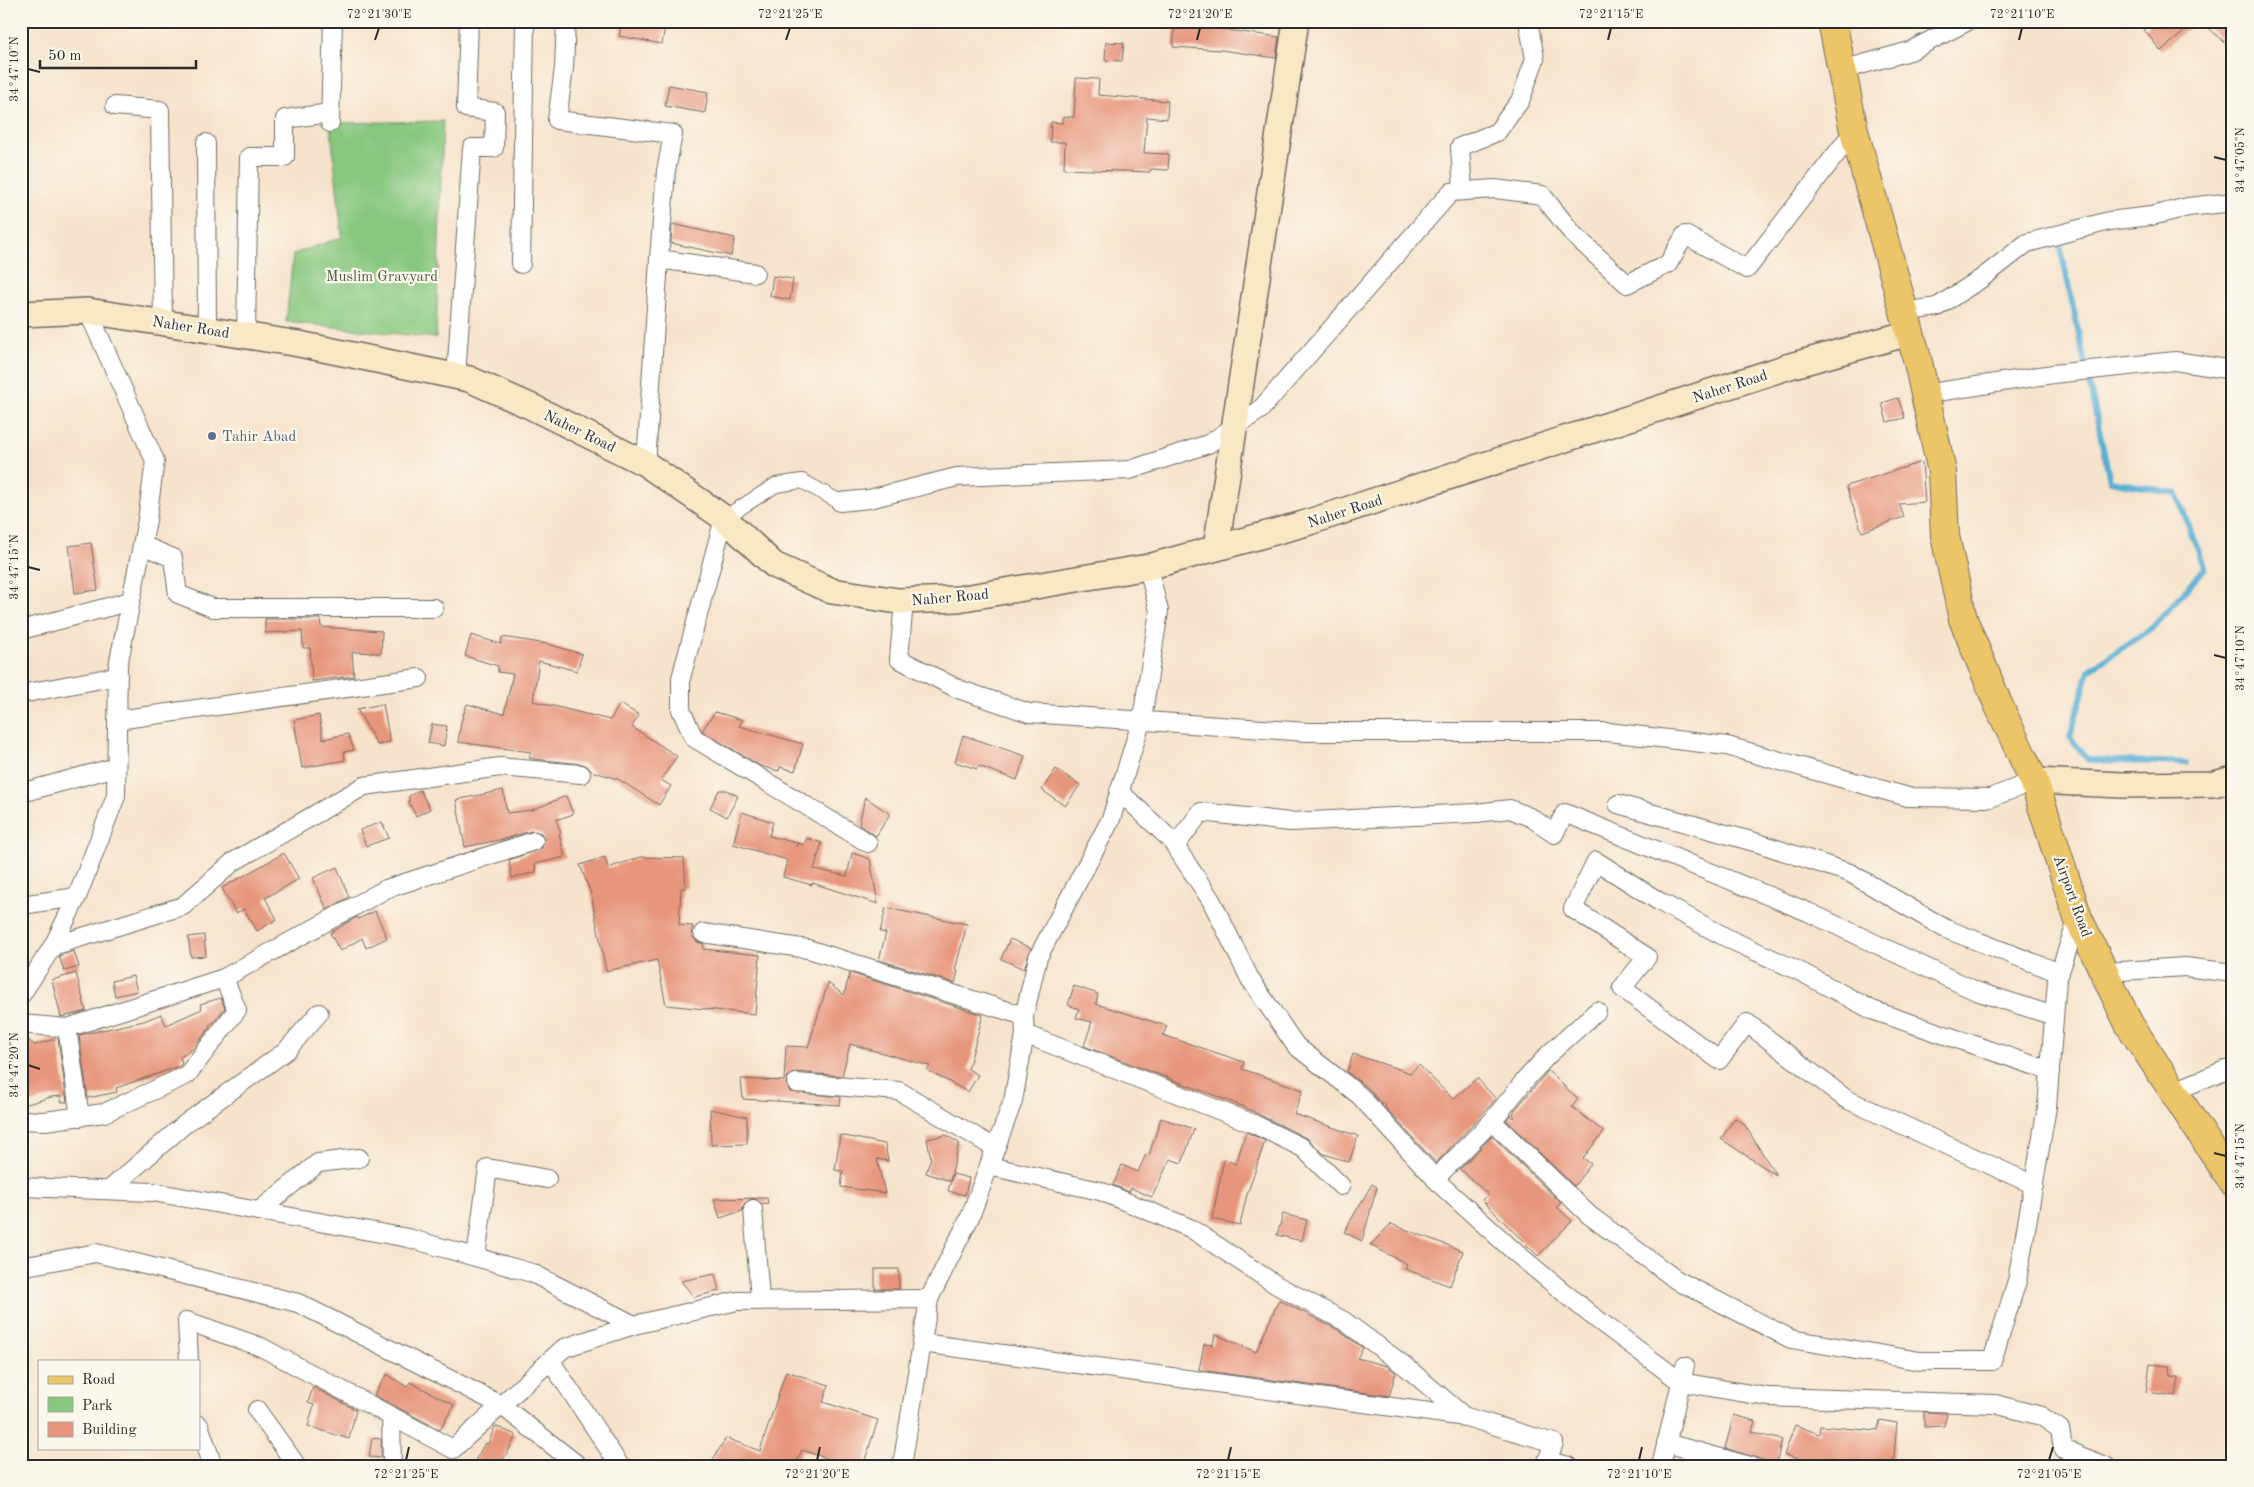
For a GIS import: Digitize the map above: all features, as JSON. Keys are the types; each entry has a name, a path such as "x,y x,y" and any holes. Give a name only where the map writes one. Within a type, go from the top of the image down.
{"main road":[{"path":"1216,548 1296,21"},
{"name":"Airport Road","path":"1832,21 1854,131 1925,394 1942,472 1945,536 1963,619 2016,744 2034,781 2078,918 2129,1024 2233,1182"},
{"name":"Naher Road","path":"21,314 88,311 300,344 470,379 532,407 646,464 724,518 774,565 832,591 904,601 958,599 1148,567 1346,510 1790,366 1906,322"},
{"path":"2034,781 2122,785 2214,784 2233,780"}],"street":[{"path":"246,336 249,157 285,157 285,118 330,118 333,21"},
{"path":"456,376 472,148 494,148 495,112 466,108 468,21"},
{"path":"521,264 525,21"},
{"path":"566,21 564,68 557,120 673,134 666,171 646,464"},
{"path":"1463,191 1460,147 1497,132 1520,101 1535,59 1528,21"},
{"path":"1842,70 1910,52 1968,21"},
{"path":"115,106 160,110 163,323"},
{"path":"868,843 694,738 681,710 681,678 724,518 776,485 802,481 840,502 868,498 957,477 1130,470 1208,444 1260,410 1451,192 1495,189 1542,195 1573,234 1627,284 1668,264 1685,235 1746,269 1854,131"},
{"path":"206,144 207,330"},
{"path":"1906,322 1937,308 1982,278 2027,243 2109,221 2151,216 2188,207 2232,202"},
{"path":"659,260 755,273"},
{"path":"23,991 53,946 78,897 116,796 118,676 155,461 88,311"},
{"path":"1925,394 2053,374 2175,361 2233,370"},
{"path":"142,545 173,558 178,594 213,608 434,608"},
{"path":"902,1466 929,1299 970,1217 1014,1102 1025,1034 1024,1016 1038,957 1111,819 1142,719 1159,611 1148,567"},
{"path":"21,630 131,601"},
{"path":"904,601 899,659 958,689 1028,713 1142,719 1307,732 1608,732 1727,746 1908,798 1990,798 2034,781"},
{"path":"21,694 118,676"},
{"path":"117,720 419,678"},
{"path":"21,793 116,767"},
{"path":"53,946 183,906 233,862 364,786 500,767 580,774"},
{"path":"1119,791 1175,846 1212,900 1250,979 1296,1046 1359,1096 1435,1179 1524,1259 1590,1314 1683,1374 1768,1398 1995,1404 2041,1416 2060,1428 2063,1449 2106,1466"},
{"path":"1618,804 1758,843 1850,873 1946,929 2060,973"},
{"path":"1175,846 1202,812 1290,822 1476,813 1510,809 1532,818 1554,834 1565,812 1808,912 1976,991 2054,1016"},
{"path":"21,1024 67,1028 224,978 386,889 534,841"},
{"path":"2034,1186 1846,1099 1747,1023 1719,1060 1622,988 1648,957 1573,909 1596,861 1660,902 1731,940 1801,972 1872,1010 2050,1071"},
{"path":"21,905 78,897"},
{"path":"1492,1121 1589,1215 1680,1283 1791,1339 1920,1360 1992,1360 2017,1281 2047,1107 2054,1016 2060,973 2078,918"},
{"path":"703,933 808,949 1024,1016"},
{"path":"2104,972 2185,967 2233,973"},
{"path":"21,1120 45,1121 104,1113 187,1075 237,1010 224,978"},
{"path":"1435,1179 1492,1121 1526,1079 1597,1011"},
{"path":"109,1190 186,1123 286,1051 319,1013"},
{"path":"67,1028 80,1117"},
{"path":"1025,1034 1254,1124 1303,1148 1341,1186"},
{"path":"2172,1092 2225,1070 2233,1070"},
{"path":"796,1083 899,1091 995,1148"},
{"path":"259,1211 318,1162 359,1158"},
{"path":"989,1166 1100,1191 1190,1228 1278,1286 1344,1321 1405,1366 1466,1417"},
{"path":"476,1257 488,1168 547,1179"},
{"path":"21,1187 153,1192 408,1238 532,1273 634,1325"},
{"path":"753,1209 760,1299"},
{"path":"21,1268 96,1253 298,1303 501,1405 579,1466"},
{"path":"189,1360 187,1321 261,1347 453,1449 564,1348 634,1325 737,1301 760,1299 929,1299"},
{"path":"922,1343 1466,1417 1554,1442 1547,1461 1569,1466"},
{"path":"550,1360 620,1466"},
{"path":"1661,1466 1683,1374"},
{"path":"257,1410 297,1466"},
{"path":"391,1416 392,1466"},
{"path":"200,1428 212,1466"},
{"path":"1666,1443 1750,1466"}],"green space":[{"name":"Muslim Gravyard","path":"443,121 436,338 286,322 293,254 342,237 330,123"}],"building":[{"path":"622,21 666,21 662,44 619,36"},
{"path":"1175,21 1220,21 1219,29 1279,37 1276,58 1222,50 1173,47"},
{"path":"2154,21 2197,21 2161,51 2144,30"},
{"path":"2201,21 2233,21 2233,50"},
{"path":"1106,42 1124,43 1122,61 1105,60"},
{"path":"1076,78 1099,79 1098,95 1168,101 1167,119 1147,117 1144,153 1169,154 1168,170 1151,169 1150,172 1064,169 1065,142 1050,142 1051,122 1063,123 1063,117 1074,117"},
{"path":"669,85 708,92 705,113 665,106"},
{"path":"672,224 735,238 731,256 671,243"},
{"path":"773,276 793,279 790,300 770,296"},
{"path":"1898,398 1905,418 1887,422 1882,403"},
{"path":"1922,462 1925,502 1899,504 1904,517 1862,532 1846,486"},
{"path":"91,543 98,590 75,593 69,546"},
{"path":"265,619 320,619 321,627 382,631 381,653 352,652 354,676 312,681 310,648 303,648 302,631 265,633"},
{"path":"471,635 501,644 502,637 548,644 582,654 577,671 539,661 533,701 610,720 620,704 639,715 632,727 677,756 661,780 671,786 659,805 618,779 591,771 582,764 534,759 529,758 531,752 458,742 461,722 467,704 504,714 513,674 498,672 498,666 465,656"},
{"path":"383,704 390,742 377,745 357,709"},
{"path":"715,712 743,720 739,726 803,744 795,771 780,767 779,771 760,766 702,731"},
{"path":"319,715 323,739 348,734 354,750 344,752 345,760 302,768 294,720"},
{"path":"432,724 447,726 444,746 428,743"},
{"path":"963,735 1025,756 1017,780 978,766 977,769 955,762"},
{"path":"1056,769 1080,785 1065,806 1042,790"},
{"path":"420,790 430,809 416,816 409,803 409,796"},
{"path":"503,790 507,813 532,810 566,796 573,814 556,820 561,833 559,834 565,857 535,864 536,872 512,878 509,860 542,848 544,838 541,833 531,831 465,847 456,800"},
{"path":"719,790 726,790 738,796 727,817 710,808"},
{"path":"865,797 890,814 876,836 859,825"},
{"path":"742,812 773,822 769,836 797,843 796,847 798,843 804,845 807,838 822,843 814,869 847,876 852,853 870,859 878,904 812,883 812,885 783,877 787,860 733,844"},
{"path":"382,822 389,838 366,846 360,830"},
{"path":"284,853 299,879 265,898 277,919 257,931 244,909 236,913 222,888"},
{"path":"605,857 608,868 641,857 684,858 686,888 681,888 679,925 693,926 691,935 697,942 704,944 703,949 760,955 755,1014 666,1005 657,960 606,971 591,894 580,865"},
{"path":"337,867 349,897 327,910 313,878"},
{"path":"886,908 967,924 955,970 958,971 955,983 879,960 886,933 880,932"},
{"path":"375,911 387,938 366,948 362,938 340,951 330,933 357,917 358,919"},
{"path":"204,935 206,956 191,957 188,937"},
{"path":"1010,939 1031,948 1024,969 1001,959"},
{"path":"74,951 79,967 64,971 59,956"},
{"path":"76,973 86,1011 61,1017 52,980"},
{"path":"850,973 983,1015 968,1069 978,1075 968,1092 927,1070 930,1066 850,1044 842,1076 796,1072 788,1077 786,1082 790,1092 841,1097 840,1105 743,1099 741,1079 784,1081 786,1046 808,1047 828,983 844,995"},
{"path":"133,976 137,991 115,996 112,981"},
{"path":"1074,986 1098,994 1096,1004 1167,1026 1163,1035 1244,1062 1242,1069 1303,1090 1294,1114 1358,1136 1349,1162 1324,1154 1308,1139 1242,1106 1084,1046 1092,1022 1076,1018 1079,1009 1068,1005"},
{"path":"221,998 225,1008 214,1022 209,1025 210,1027 193,1049 180,1057 182,1063 180,1066 116,1088 117,1092 88,1098 79,1035 144,1021 161,1014 166,1025 202,1009 200,1004"},
{"path":"21,1035 35,1045 58,1038 67,1102 61,1102 61,1096 21,1106"},
{"path":"1353,1054 1410,1073 1419,1065 1453,1099 1477,1078 1496,1099 1436,1163 1390,1113 1385,1107 1386,1104 1380,1102 1368,1088 1347,1072"},
{"path":"1548,1071 1578,1099 1572,1107 1604,1132 1583,1158 1591,1164 1574,1186 1506,1120 1510,1115 1513,1118 1514,1111"},
{"path":"710,1109 747,1117 747,1144 711,1145"},
{"path":"1161,1118 1194,1129 1182,1163 1170,1159 1152,1197 1131,1188 1129,1192 1113,1185 1122,1165 1138,1172 1146,1154 1149,1155"},
{"path":"1735,1118 1744,1124 1776,1175 1721,1139"},
{"path":"1246,1132 1265,1141 1246,1198 1240,1225 1212,1219 1224,1159 1236,1164"},
{"path":"840,1135 885,1144 888,1161 877,1159 885,1193 841,1187 843,1171 835,1170"},
{"path":"946,1135 959,1143 950,1181 926,1173 931,1158 927,1139"},
{"path":"1492,1136 1561,1203 1557,1207 1572,1221 1538,1256 1482,1200 1488,1194 1460,1169"},
{"path":"953,1174 969,1178 965,1195 948,1191"},
{"path":"1372,1184 1377,1187 1362,1241 1344,1232"},
{"path":"753,1198 744,1204 742,1211 720,1218 714,1199"},
{"path":"753,1198 767,1198 768,1203 762,1204"},
{"path":"1283,1214 1307,1220 1302,1241 1277,1235"},
{"path":"1391,1224 1463,1251 1450,1286 1405,1269 1407,1264 1370,1245"},
{"path":"875,1269 899,1269 899,1289 875,1289"},
{"path":"715,1274 719,1291 694,1297 681,1281"},
{"path":"1279,1300 1338,1330 1363,1348 1357,1358 1387,1366 1396,1373 1389,1396 1199,1370 1204,1344 1213,1345 1215,1334 1256,1352"},
{"path":"2150,1364 2169,1366 2170,1376 2179,1377 2176,1396 2146,1392"},
{"path":"786,1371 829,1385 823,1402 878,1420 863,1466 850,1466 802,1450 795,1466 709,1466 726,1438 760,1451"},
{"path":"387,1374 407,1387 410,1382 454,1405 440,1430 374,1395"},
{"path":"313,1387 356,1410 349,1439 308,1426 314,1405 308,1403"},
{"path":"1924,1412 1947,1413 1944,1426 1924,1427"},
{"path":"1734,1415 1755,1421 1752,1432 1782,1440 1776,1464 1725,1448"},
{"path":"1880,1420 1897,1423 1893,1466 1814,1466 1814,1463 1784,1455 1795,1425 1819,1434 1820,1426 1878,1431"},
{"path":"495,1426 516,1435 509,1450 499,1466 472,1466 485,1443 488,1444"},
{"path":"372,1438 381,1439 381,1458 369,1457"}],"waterway":[{"path":"2060,245 2110,481 2176,493 2205,568 2153,627 2089,670 2070,737 2088,760 2186,763"}],"place":[{"name":"Tahir Abad","path":"212,436"}]}
